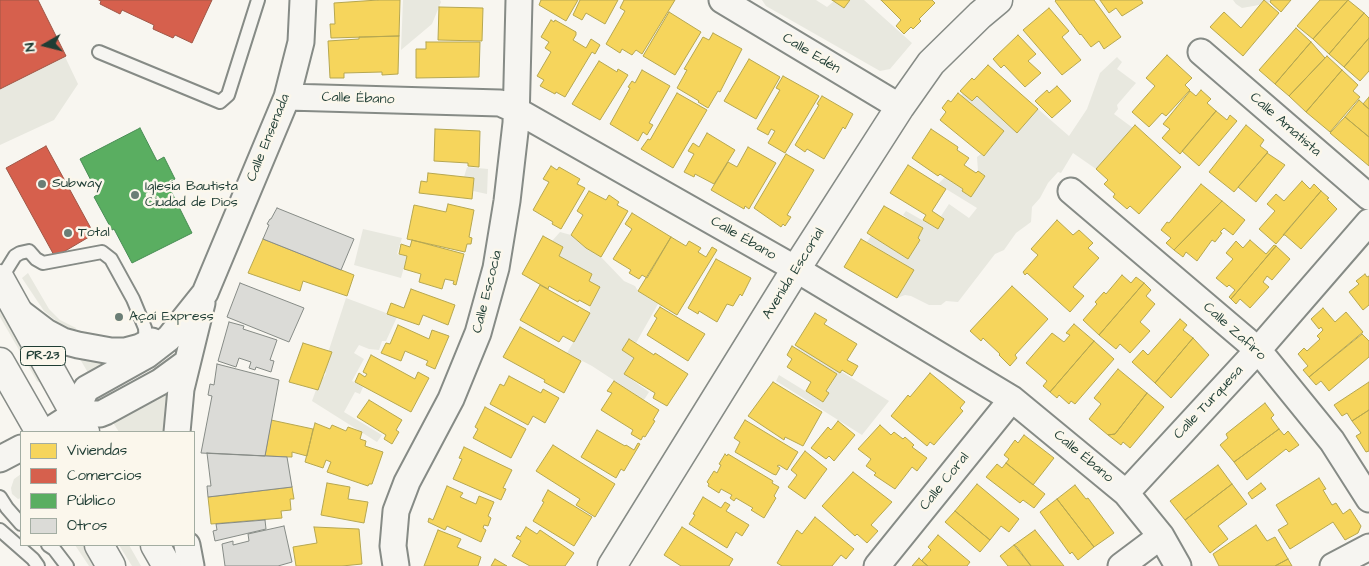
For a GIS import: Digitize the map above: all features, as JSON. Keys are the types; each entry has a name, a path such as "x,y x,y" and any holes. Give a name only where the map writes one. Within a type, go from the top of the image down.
{"street":[{"name":"Calle Ensenada","path":"205,293 287,97 302,42 302,0"},
{"name":"Calle Escocia","path":"396,566 393,546 396,511 406,482 451,399 458,382 478,333 496,268 507,201 516,110 519,0"},
{"name":"Avenida Escorial","path":"612,566 796,269 900,107 931,63 998,0"},
{"name":"Calle Edén","path":"728,1 900,107"},
{"name":"Calle Amatista","path":"1201,52 1369,197"},
{"name":"Calle Ébano","path":"287,97 500,104 516,110 796,269 1012,399 1126,493 1161,536 1178,566"},
{"name":"Calle Zafiro","path":"1071,191 1258,350 1332,441 1369,499"},
{"name":"Calle Turquesa","path":"1126,493 1258,350 1369,222"},
{"name":"PR-23","path":"2,283 80,423"},
{"path":"80,423 86,389 146,350 167,333 205,293"},
{"path":"177,431 181,389 186,363 205,293"},
{"path":"18,310 46,332 74,344 111,351 146,350"},
{"name":"PR-23","path":"0,362 39,431"},
{"path":"51,431 80,423 106,412 160,382 186,363"},
{"name":"Calle Coral","path":"877,566 1012,399"},
{"path":"1121,566 1161,536"},
{"path":"100,546 111,566"},
{"path":"156,546 167,566"},
{"path":"187,546 191,566"},
{"path":"1333,566 1369,547"}],"lane":[{"path":"98,52 220,102 228,95 256,1"},
{"path":"2,283 5,272 20,253 29,251 36,259 43,263 102,252 110,259 133,299 145,328 146,350"},
{"path":"0,497 20,523"},
{"path":"0,530 33,559 38,566"},
{"path":"50,546 67,566"}],"shaded area":[{"path":"0,0 38,0 78,84 54,120 0,145"},
{"path":"403,0 440,0 441,2 432,24 401,50"},
{"path":"762,0 816,0 827,7 834,1 844,8 851,0 864,0 912,43 890,69 880,71 766,6"},
{"path":"1233,0 1264,0 1259,5 1242,8"},
{"path":"1117,57 1122,62 1117,69 1136,83 1117,105 1118,109 1114,114 1133,128 1096,169 1073,153 1061,173 1058,172 1048,183 1040,198 1032,207 1031,222 1016,233 1004,250 995,254 958,302 946,301 941,305 929,305 911,296 905,295 897,298 914,270 867,242 871,236 908,259 920,240 918,238 923,229 903,215 906,211 938,229 944,219 941,216 949,204 969,218 977,208 938,184 945,177 971,197 985,176 978,171 977,157 981,154 984,156 1004,131 961,96 963,93 972,101 977,96 1017,132 1038,109 1069,136 1087,109 1100,73"},
{"path":"467,167 488,169 487,194 473,191 474,178 464,177"},
{"path":"363,229 402,238 397,254 407,256 401,278 354,265"},
{"path":"560,232 571,235 586,248 601,257 624,281 635,286 638,291 658,304 636,343 629,339 622,350 634,358 624,374 649,392 644,400 592,366 567,353 590,313 590,306 600,288 589,281 592,274 559,256 563,247 552,241"},
{"path":"28,273 49,309 60,320 76,328 74,332 44,311 22,278"},
{"path":"346,298 397,317 386,341 382,341 379,350 359,345 354,353 364,359 352,381 363,387 360,394 355,392 344,412 382,435 377,442 312,401 321,376 324,377 326,373 322,371"},
{"path":"0,307 42,384 37,381 0,317"},
{"path":"798,345 889,401 862,435 776,381 779,375 823,402 837,374 797,348"},
{"path":"77,354 112,359 90,376"},
{"path":"169,383 165,431 118,431 112,421"},
{"path":"20,475 20,498 18,499 12,494 11,488 14,479"},
{"path":"76,546 85,546 97,566 89,566"},
{"path":"120,546 130,546 141,566 132,566"}],"building: Viviendas":[{"path":"400,0 399,36 331,38 330,24 335,24 334,3"},
{"path":"541,0 578,0 566,21 539,5"},
{"path":"580,0 618,0 605,24 586,13 582,20 573,15"},
{"path":"624,0 675,0 642,54 636,50 632,55 622,49 620,53 606,44 625,11 620,8"},
{"path":"832,0 850,0 844,8"},
{"path":"881,0 932,0 935,3 919,19 921,21 913,29 911,27 904,34 896,26 901,20"},
{"path":"1056,0 1094,0 1121,37 1104,49 1099,41 1091,47 1080,35"},
{"path":"1100,0 1141,0 1143,3 1122,16 1116,8 1109,13"},
{"path":"1264,0 1279,13 1243,56 1210,27 1224,12 1241,28"},
{"path":"1271,0 1291,0 1281,12 1270,2"},
{"path":"1320,0 1348,0 1313,39 1297,26"},
{"path":"1348,0 1364,13 1329,54 1313,39"},
{"path":"439,7 483,8 482,41 438,40"},
{"path":"1049,8 1069,31 1062,37 1081,60 1062,75 1023,30"},
{"path":"669,12 701,32 675,75 643,56"},
{"path":"1364,13 1369,18 1369,38 1344,67 1329,54"},
{"path":"551,20 554,22 555,20 576,32 573,40 586,48 591,39 600,45 595,54 592,52 565,97 540,86 544,80 537,76 551,52 545,48 549,42 541,37"},
{"path":"1296,28 1311,42 1275,84 1259,70"},
{"path":"713,33 742,49 720,92 718,91 708,108 677,88 687,70 684,69 703,37 709,40"},
{"path":"1018,35 1036,54 1028,61 1041,73 1025,87 1004,65 1001,68 993,59"},
{"path":"399,36 398,74 382,75 382,72 344,73 344,78 330,78 328,41 359,39 359,37"},
{"path":"1369,38 1369,71 1360,81 1344,67"},
{"path":"426,42 480,42 479,77 416,78 416,49 426,49"},
{"path":"1311,42 1325,58 1289,96 1275,84"},
{"path":"1167,55 1192,78 1185,85 1190,90 1166,116 1162,113 1149,127 1132,112 1155,86 1146,78"},
{"path":"1327,56 1342,70 1306,112 1289,96"},
{"path":"749,59 780,77 756,119 724,101"},
{"path":"599,61 617,72 618,69 628,75 600,120 572,104"},
{"path":"988,65 1038,109 1017,133 977,96 972,101 960,91"},
{"path":"642,70 670,86 649,123 653,125 647,135 643,132 638,141 610,124 630,88 628,87 632,81 635,83"},
{"path":"1342,70 1358,85 1353,91 1360,97 1330,132 1306,112"},
{"path":"783,76 819,96 785,153 768,143 775,131 771,129 768,135 757,129 780,90 776,88"},
{"path":"1057,86 1071,101 1052,118 1035,101 1047,90 1049,93"},
{"path":"1201,90 1211,99 1207,103 1216,111 1180,154 1162,138 1170,129 1163,124 1190,91 1196,96"},
{"path":"677,93 707,110 673,168 641,149 648,139 650,140"},
{"path":"958,93 1004,131 984,156 940,120 946,112 942,108 948,100 951,102"},
{"path":"822,96 853,114 824,159 807,149 805,152 795,145 819,105 817,104"},
{"path":"1369,97 1369,109 1363,104"},
{"path":"1359,100 1369,109 1369,137 1345,117"},
{"path":"1216,111 1227,120 1230,115 1237,121 1199,166 1182,151"},
{"path":"1345,117 1369,137 1369,166 1330,133"},
{"path":"1135,125 1181,167 1139,214 1130,206 1127,209 1113,197 1115,194 1104,184 1108,180 1096,169"},
{"path":"1246,125 1264,140 1260,146 1268,152 1234,192 1209,172"},
{"path":"435,129 480,131 479,167 468,166 468,163 434,161"},
{"path":"931,129 958,147 957,150 969,158 964,165 976,173 978,171 985,176 971,197 962,191 963,189 940,174 938,176 912,158"},
{"path":"707,133 735,150 714,184 695,174 694,177 684,172 694,154 688,151 693,143 699,147"},
{"path":"748,147 776,163 749,209 745,206 744,209 711,190 728,162 737,167"},
{"path":"1267,153 1285,165 1256,202 1238,187"},
{"path":"786,154 814,170 787,215 791,217 785,226 783,224 781,227 754,208"},
{"path":"908,165 946,189 932,211 944,219 938,229 923,220 926,215 890,193"},
{"path":"551,166 557,170 559,167 580,179 577,184 585,188 561,229 533,210 549,182 543,179"},
{"path":"428,173 474,178 472,199 419,193 421,181 427,182"},
{"path":"1302,181 1310,189 1314,184 1321,191 1276,244 1259,229 1275,211 1267,204 1276,194 1284,201"},
{"path":"1201,184 1222,201 1174,250 1166,243 1171,238 1161,230"},
{"path":"589,191 606,200 609,195 619,202 617,205 628,211 601,257 586,248 571,235 583,215 577,211"},
{"path":"1321,191 1337,209 1301,249 1283,235"},
{"path":"1222,201 1245,220 1233,235 1224,228 1215,242 1212,240 1197,261 1186,252 1183,257 1174,250"},
{"path":"448,204 474,210 469,237 472,238 471,244 467,244 465,252 407,239 414,205 446,212"},
{"path":"884,206 923,228 918,238 920,240 908,259 867,233"},
{"path":"632,213 671,237 647,278 642,275 639,279 629,273 631,270 613,259 632,229 625,224"},
{"path":"1057,220 1073,235 1079,230 1093,243 1088,248 1099,258 1073,287 1084,296 1070,312 1027,273 1025,275 1023,272 1038,255 1031,249"},
{"path":"543,236 563,247 559,256 592,274 589,281 600,287 590,306 579,300 578,302 549,286 548,289 522,274"},
{"path":"671,237 686,246 689,241 701,248 698,252 706,257 712,247 717,250 677,315 638,291"},
{"path":"263,239 354,275 347,296 303,281 300,291 248,273"},
{"path":"861,239 914,270 897,298 844,267"},
{"path":"412,240 464,254 456,285 453,284 454,281 445,279 442,289 419,282 421,274 404,269 407,256 399,254 401,244 410,247"},
{"path":"1250,240 1266,254 1274,245 1276,246 1231,299 1229,297 1235,290 1229,285 1227,287 1216,278 1233,259 1226,253 1236,241 1243,248"},
{"path":"1276,246 1290,259 1272,280 1267,276 1263,282 1269,287 1250,308 1240,299 1236,304 1231,299"},
{"path":"716,259 751,278 742,296 740,294 733,306 727,304 717,322 699,311 698,314 688,308"},
{"path":"1365,274 1367,277 1369,276 1369,305 1363,310 1349,292 1359,284 1356,281"},
{"path":"1122,275 1131,283 1136,277 1144,283 1099,335 1083,320 1097,304 1095,302 1104,292 1106,294"},
{"path":"1144,283 1151,290 1146,296 1155,304 1140,322 1150,331 1130,353 1120,344 1116,349 1099,335"},
{"path":"540,285 590,313 574,342 563,336 559,342 520,320"},
{"path":"1012,286 1048,319 1015,355 1017,358 1010,366 983,338 981,341 970,331"},
{"path":"411,289 455,305 448,325 423,315 419,325 387,314 391,303 404,308"},
{"path":"660,307 705,334 688,361 647,335 657,318 654,316"},
{"path":"1323,308 1335,322 1346,312 1363,332 1309,377 1303,370 1308,366 1298,354 1304,348 1307,351 1320,339 1317,336 1323,330 1321,327 1319,329 1311,319"},
{"path":"815,313 827,320 824,324 857,344 847,360 858,366 852,376 842,370 840,373 795,345"},
{"path":"1180,319 1187,325 1183,330 1193,338 1155,383 1132,362 1143,350 1148,355"},
{"path":"1074,324 1094,341 1050,392 1043,386 1047,381 1026,363 1052,333 1064,342 1070,335 1066,333"},
{"path":"398,325 429,339 432,330 449,336 435,369 426,365 428,361 405,351 401,361 381,353 386,343 390,344"},
{"path":"520,327 581,361 564,393 544,382 545,380 503,357"},
{"path":"1362,334 1369,341 1369,357 1329,391 1321,381 1316,385 1309,377"},
{"path":"1193,338 1209,355 1171,398 1155,383"},
{"path":"629,339 688,374 667,406 653,398 655,393 624,374 634,358 622,350"},
{"path":"1094,341 1114,359 1075,404 1071,401 1069,404 1059,395 1057,398 1050,392"},
{"path":"303,343 332,352 318,390 289,382"},
{"path":"792,346 837,374 826,391 829,393 823,402 806,391 811,382 787,367 792,359 787,355"},
{"path":"371,355 415,379 418,372 429,378 411,412 355,382 359,373 365,377 367,374 363,372"},
{"path":"1118,369 1147,393 1115,434 1108,435 1089,419 1101,404 1094,398"},
{"path":"930,373 965,402 960,408 963,411 934,445 930,442 927,446 891,416 908,395 910,397"},
{"path":"509,376 541,393 543,389 559,398 545,423 533,416 528,425 490,404 500,384 504,386"},
{"path":"614,381 659,410 653,420 655,421 641,440 631,434 633,430 601,410 612,393 607,391"},
{"path":"773,382 822,412 803,446 785,437 784,440 748,416"},
{"path":"1369,382 1369,410 1352,421 1347,413 1342,416 1334,405"},
{"path":"1147,393 1164,407 1130,448 1123,442 1121,445 1108,435 1115,434"},
{"path":"369,400 402,420 396,430 399,432 392,444 384,439 386,435 357,417"},
{"path":"1265,403 1274,415 1271,418 1279,429 1234,462 1220,445 1228,438 1226,434"},
{"path":"485,407 526,429 511,458 473,438 478,429 475,427"},
{"path":"1369,410 1369,451 1366,452 1356,436 1361,433 1352,421"},
{"path":"271,420 313,429 307,456 292,452 292,457 265,456"},
{"path":"745,420 798,452 787,470 779,465 777,466 780,468 776,475 773,474 735,452 740,442 734,438"},
{"path":"838,421 855,435 834,461 829,456 826,459 811,448 828,427 831,430"},
{"path":"315,423 330,429 332,425 346,431 348,427 362,432 360,439 366,441 365,446 383,452 372,484 368,486 327,472 331,462 326,460 323,468 305,462"},
{"path":"880,425 891,435 894,432 903,439 905,437 914,445 912,447 927,458 917,471 912,467 895,489 874,475 876,473 866,466 871,459 858,449"},
{"path":"1279,429 1284,435 1288,431 1299,445 1289,452 1286,449 1247,480 1234,462"},
{"path":"597,430 634,450 638,443 640,444 624,471 621,469 616,478 581,457"},
{"path":"1024,435 1054,458 1033,485 1006,463 1009,459 1004,455 1015,440 1018,443"},
{"path":"553,445 615,484 595,517 576,505 580,499 536,471"},
{"path":"464,447 512,470 503,488 506,489 501,500 453,479 462,459 459,458"},
{"path":"805,451 827,469 805,499 788,487 797,475 791,470"},
{"path":"725,454 773,481 772,483 779,487 774,496 776,498 764,518 751,510 753,508 736,498 734,501 730,498 732,495 721,489 719,493 708,486 707,482 714,471 717,473 721,465 719,464"},
{"path":"1006,463 1045,494 1034,508 1023,500 1020,503 986,477 997,464 1002,468"},
{"path":"1218,465 1232,484 1185,520 1170,501"},
{"path":"853,472 892,502 871,525 878,531 867,543 857,534 855,536 822,506"},
{"path":"1319,478 1326,489 1323,490 1332,505 1336,503 1343,514 1350,509 1361,526 1358,533 1345,540 1333,522 1290,549 1278,530 1288,524 1276,505"},
{"path":"327,483 350,487 348,499 368,502 364,523 321,515"},
{"path":"1261,483 1266,489 1252,499 1248,493"},
{"path":"977,484 1019,519 1009,532 1001,526 990,540 955,511"},
{"path":"1232,484 1247,504 1218,526 1228,539 1210,553 1185,520"},
{"path":"1075,485 1086,499 1088,498 1114,533 1094,547 1057,499"},
{"path":"447,486 463,493 460,497 476,504 479,496 494,502 488,516 491,518 488,526 484,525 483,528 486,530 481,542 447,526 445,530 428,522 429,518 433,520"},
{"path":"292,487 294,499 290,499 291,510 281,511 282,518 211,524 208,497"},
{"path":"548,490 592,517 574,546 533,521 544,502 542,501"},
{"path":"703,497 721,508 725,502 730,505 726,511 749,525 742,536 736,532 727,548 689,524"},
{"path":"1057,499 1094,547 1078,560 1072,552 1070,554 1040,512"},
{"path":"955,511 990,540 980,552 945,522"},
{"path":"815,517 854,549 846,559 841,555 832,566 782,566 777,563 797,530 802,534"},
{"path":"1256,525 1267,541 1275,537 1288,559 1275,566 1219,566 1213,554"},
{"path":"314,527 359,529 362,564 296,566 293,547 317,543"},
{"path":"526,527 537,534 540,530 574,553 565,566 530,566 512,556 521,541 516,538 518,535 520,537"},
{"path":"682,527 733,559 729,566 681,566 664,555"},
{"path":"438,530 461,539 457,547 481,557 478,566 424,566"},
{"path":"1035,530 1064,566 1031,566 1014,545"},
{"path":"938,535 970,562 967,566 928,566 923,562 922,560 931,550 928,547"},
{"path":"1014,545 1031,566 1008,566 1000,556"},
{"path":"919,558 923,562 928,566 912,566"},
{"path":"495,559 507,566 491,566"},
{"path":"1288,559 1292,566 1275,566"}],"building: Comercios":[{"path":"0,0 38,0 66,56 0,89"},
{"path":"99,0 212,0 192,43 175,35 173,38 153,29 154,25 122,10 120,14 100,4 101,1"},
{"path":"46,146 94,234 55,257 6,168"}],"building: Público":[{"name":"Iglesia Bautista Ciudad de Dios","path":"140,128 157,161 164,157 175,179 167,183 192,233 132,263 94,197 98,194 80,159"}],"building: Otros":[{"path":"277,208 354,239 341,270 263,239 269,225 267,224"},
{"path":"240,283 304,308 289,342 227,317"},
{"path":"229,322 244,326 243,329 277,340 270,360 274,361 271,372 256,367 255,370 249,368 251,362 239,358 236,367 218,361"},
{"path":"217,364 279,380 265,456 201,453 212,396 208,395 210,384 214,385"},
{"path":"207,453 287,457 292,487 208,497 207,486 211,486"},
{"path":"265,520 266,529 215,541 213,531 217,530 216,524"},
{"path":"284,526 292,562 278,566 225,566 222,544 233,541 233,545 249,541 248,534"}],"place":[{"name":"Subway","path":"42,184"},
{"name":"Iglesia Bautista Ciudad de Dios","path":"135,195"},
{"name":"Total","path":"68,233"},
{"name":"Açaí Express","path":"119,317"}]}
